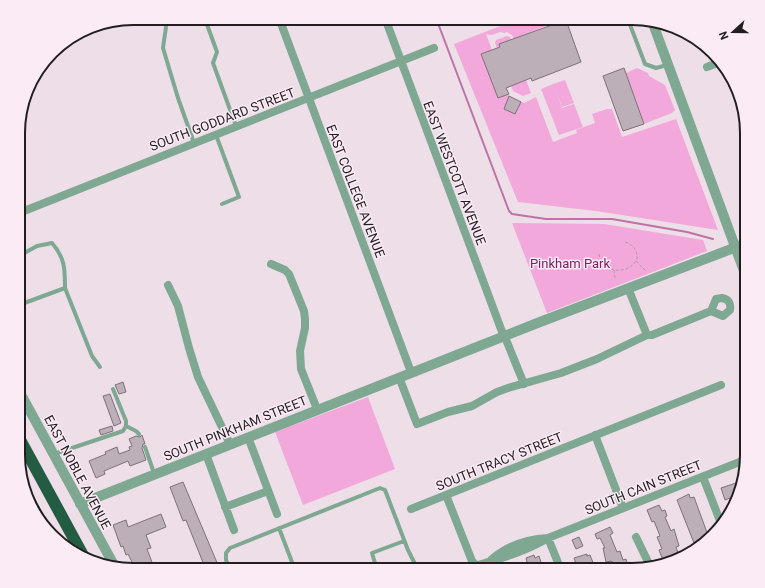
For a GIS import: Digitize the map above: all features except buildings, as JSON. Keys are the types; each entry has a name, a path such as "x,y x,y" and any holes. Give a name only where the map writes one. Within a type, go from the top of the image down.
{"highway":[{"path":"25,449 80,549"}],"street":[{"name":"EAST COLLEGE AVENUE","path":"282,25 411,372"},
{"name":"EAST WESTCOTT AVENUE","path":"388,25 504,336"},
{"path":"654,27 740,260"},
{"name":"SOUTH GODDARD STREET","path":"25,211 434,48"},
{"path":"707,67 715,64"},
{"name":"SOUTH PINKHAM STREET","path":"80,504 411,372 740,245"},
{"path":"271,264 285,270 289,274 304,311 305,328 300,351 301,364 317,409"},
{"path":"168,285 178,306 198,376 230,444"},
{"path":"628,288 647,335"},
{"path":"399,377 417,424 448,412 472,406 497,392 561,373 597,359 647,335 711,311"},
{"path":"504,336 524,384"},
{"name":"SOUTH TRACY STREET","path":"411,509 721,385"},
{"name":"EAST NOBLE AVENUE","path":"25,402 111,560"},
{"path":"595,435 623,508"},
{"path":"248,437 277,514"},
{"path":"206,454 234,530"},
{"name":"SOUTH CAIN STREET","path":"484,563 490,561 500,552 514,545 528,540 548,538 740,462"},
{"path":"703,476 720,518"},
{"path":"225,507 268,490"},
{"name":"SOUTH CAIN STREET","path":"446,495 470,557 474,563"},
{"path":"636,537 648,562"},
{"path":"548,538 558,563"}],"lane":[{"path":"166,25 163,48 169,71 194,143"},
{"path":"207,25 217,52 213,59 213,64 236,126"},
{"path":"631,25 646,64 656,68 668,65"},
{"path":"215,135 239,197 222,204"},
{"path":"25,253 37,246 52,244 60,253 65,271 65,288 92,356 100,366"},
{"path":"25,303 65,288"},
{"path":"54,454 123,431 126,426 126,421 113,389"},
{"path":"126,426 139,434"},
{"path":"144,447 154,474"},
{"path":"227,563 226,553 230,548 380,488 385,490 404,541 415,563"},
{"path":"279,528 292,563"},
{"path":"375,563 372,553 404,541"}],"path":[{"path":"599,254 602,263 614,270 626,269 636,262 637,256 634,247 631,244 624,242"},
{"path":"636,262 647,272"},
{"path":"614,270 615,279"}],"green space":[{"path":"503,25 548,25 514,39 512,35 507,32 500,32 492,35 486,34 509,96 524,103 536,97 553,142 577,133 576,130 595,123 592,114 607,109 612,109 622,137 676,119 718,230 596,211 518,202 454,44"},
{"path":"507,36 510,37 531,93 523,96 513,91 495,43 496,40"},
{"path":"637,68 648,73 649,76 665,85 675,110 672,113 644,124 626,73"},
{"path":"565,80 574,103 562,107 553,84"},
{"path":"553,84 562,108 574,104 583,127 559,135 541,89"},
{"name":"Pinkham Park","path":"512,223 604,224 703,240 707,251 547,313"},
{"path":"368,397 395,469 303,505 275,432"}],"waterway":[{"path":"439,25 509,211 512,214 546,219 612,219 687,232 713,239"}]}
